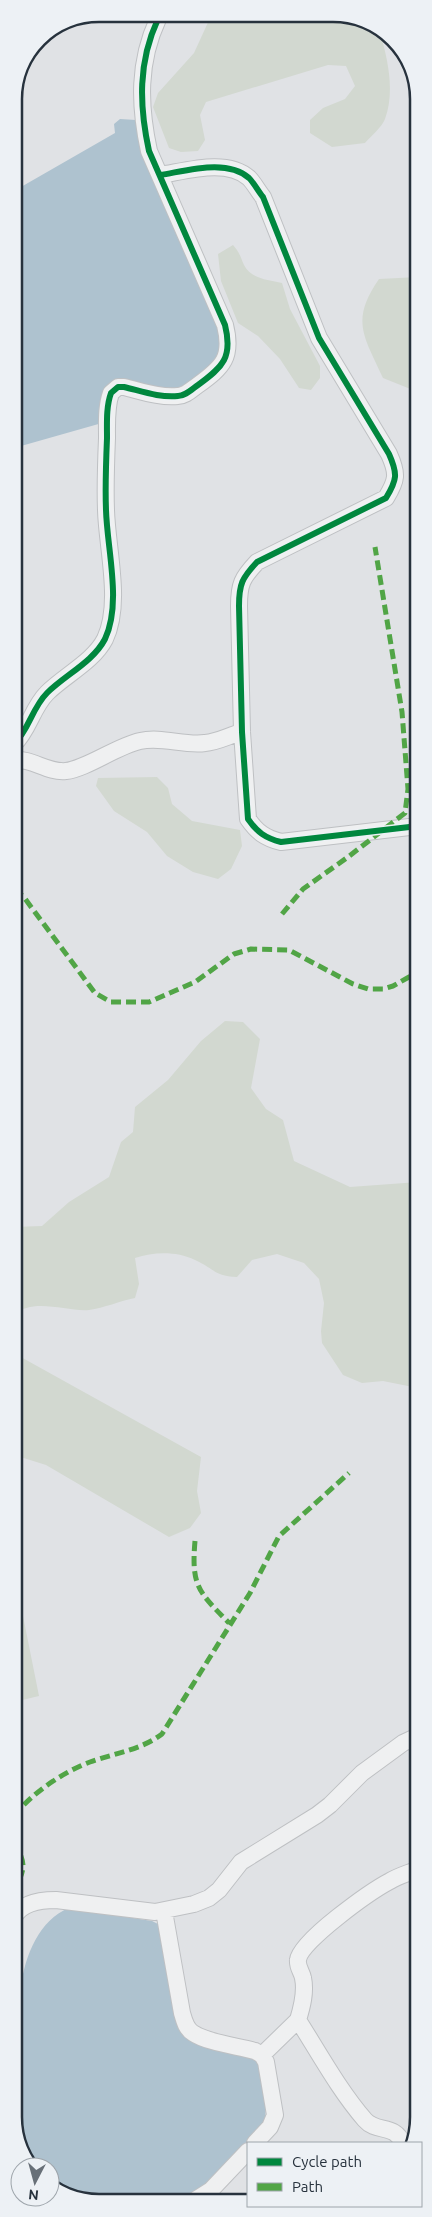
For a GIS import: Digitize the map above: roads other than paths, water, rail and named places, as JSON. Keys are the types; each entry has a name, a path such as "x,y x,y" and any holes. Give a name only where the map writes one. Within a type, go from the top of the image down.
{"street":[{"path":"23,734 36,706 47,693 94,653 104,640 109,628 112,586 106,510 106,472 107,416 111,393 118,387 124,387 170,396 180,396 217,371 224,362 227,352 229,341 225,325 149,151 144,128 142,79 145,56 157,23"},
{"path":"160,175 217,168 235,170 249,178 263,197 319,338 389,454 395,468 395,483 386,498 257,562 244,575 239,589 239,606 242,732 248,819 256,831 268,839 281,842 410,827"},
{"path":"23,760 42,768 66,771 116,749 143,740 157,739 205,743 242,732"},
{"path":"23,1907 44,1900 88,1903 144,1912 164,1911 194,1904 209,1898 219,1890 241,1862 317,1815 362,1773 410,1740"},
{"path":"262,2055 298,2020 304,1992 304,1977 298,1960 308,1942 378,1888 410,1872"},
{"path":"164,1911 182,2012 186,2024 192,2033 202,2037 255,2051 262,2055 268,2067 275,2115 270,2127 256,2142"},
{"path":"298,2020 344,2093 366,2122 373,2127 393,2131 400,2137 402,2142"},
{"path":"205,2194 211,2190 247,2152"}],"water":[{"path":"120,119 136,120 140,145 217,324 220,348 216,358 204,371 181,387 165,390 133,381 118,380 104,389 102,423 23,445 23,186 115,133 114,124"},
{"path":"69,1908 152,1921 158,1924 161,1930 176,2019 256,2061 262,2070 266,2104 265,2120 260,2129 210,2181 190,2194 100,2194 70,2189 60,2183 60,2157 34,2157 30,2151 23,2127 23,1975 35,1940 49,1921"}]}
